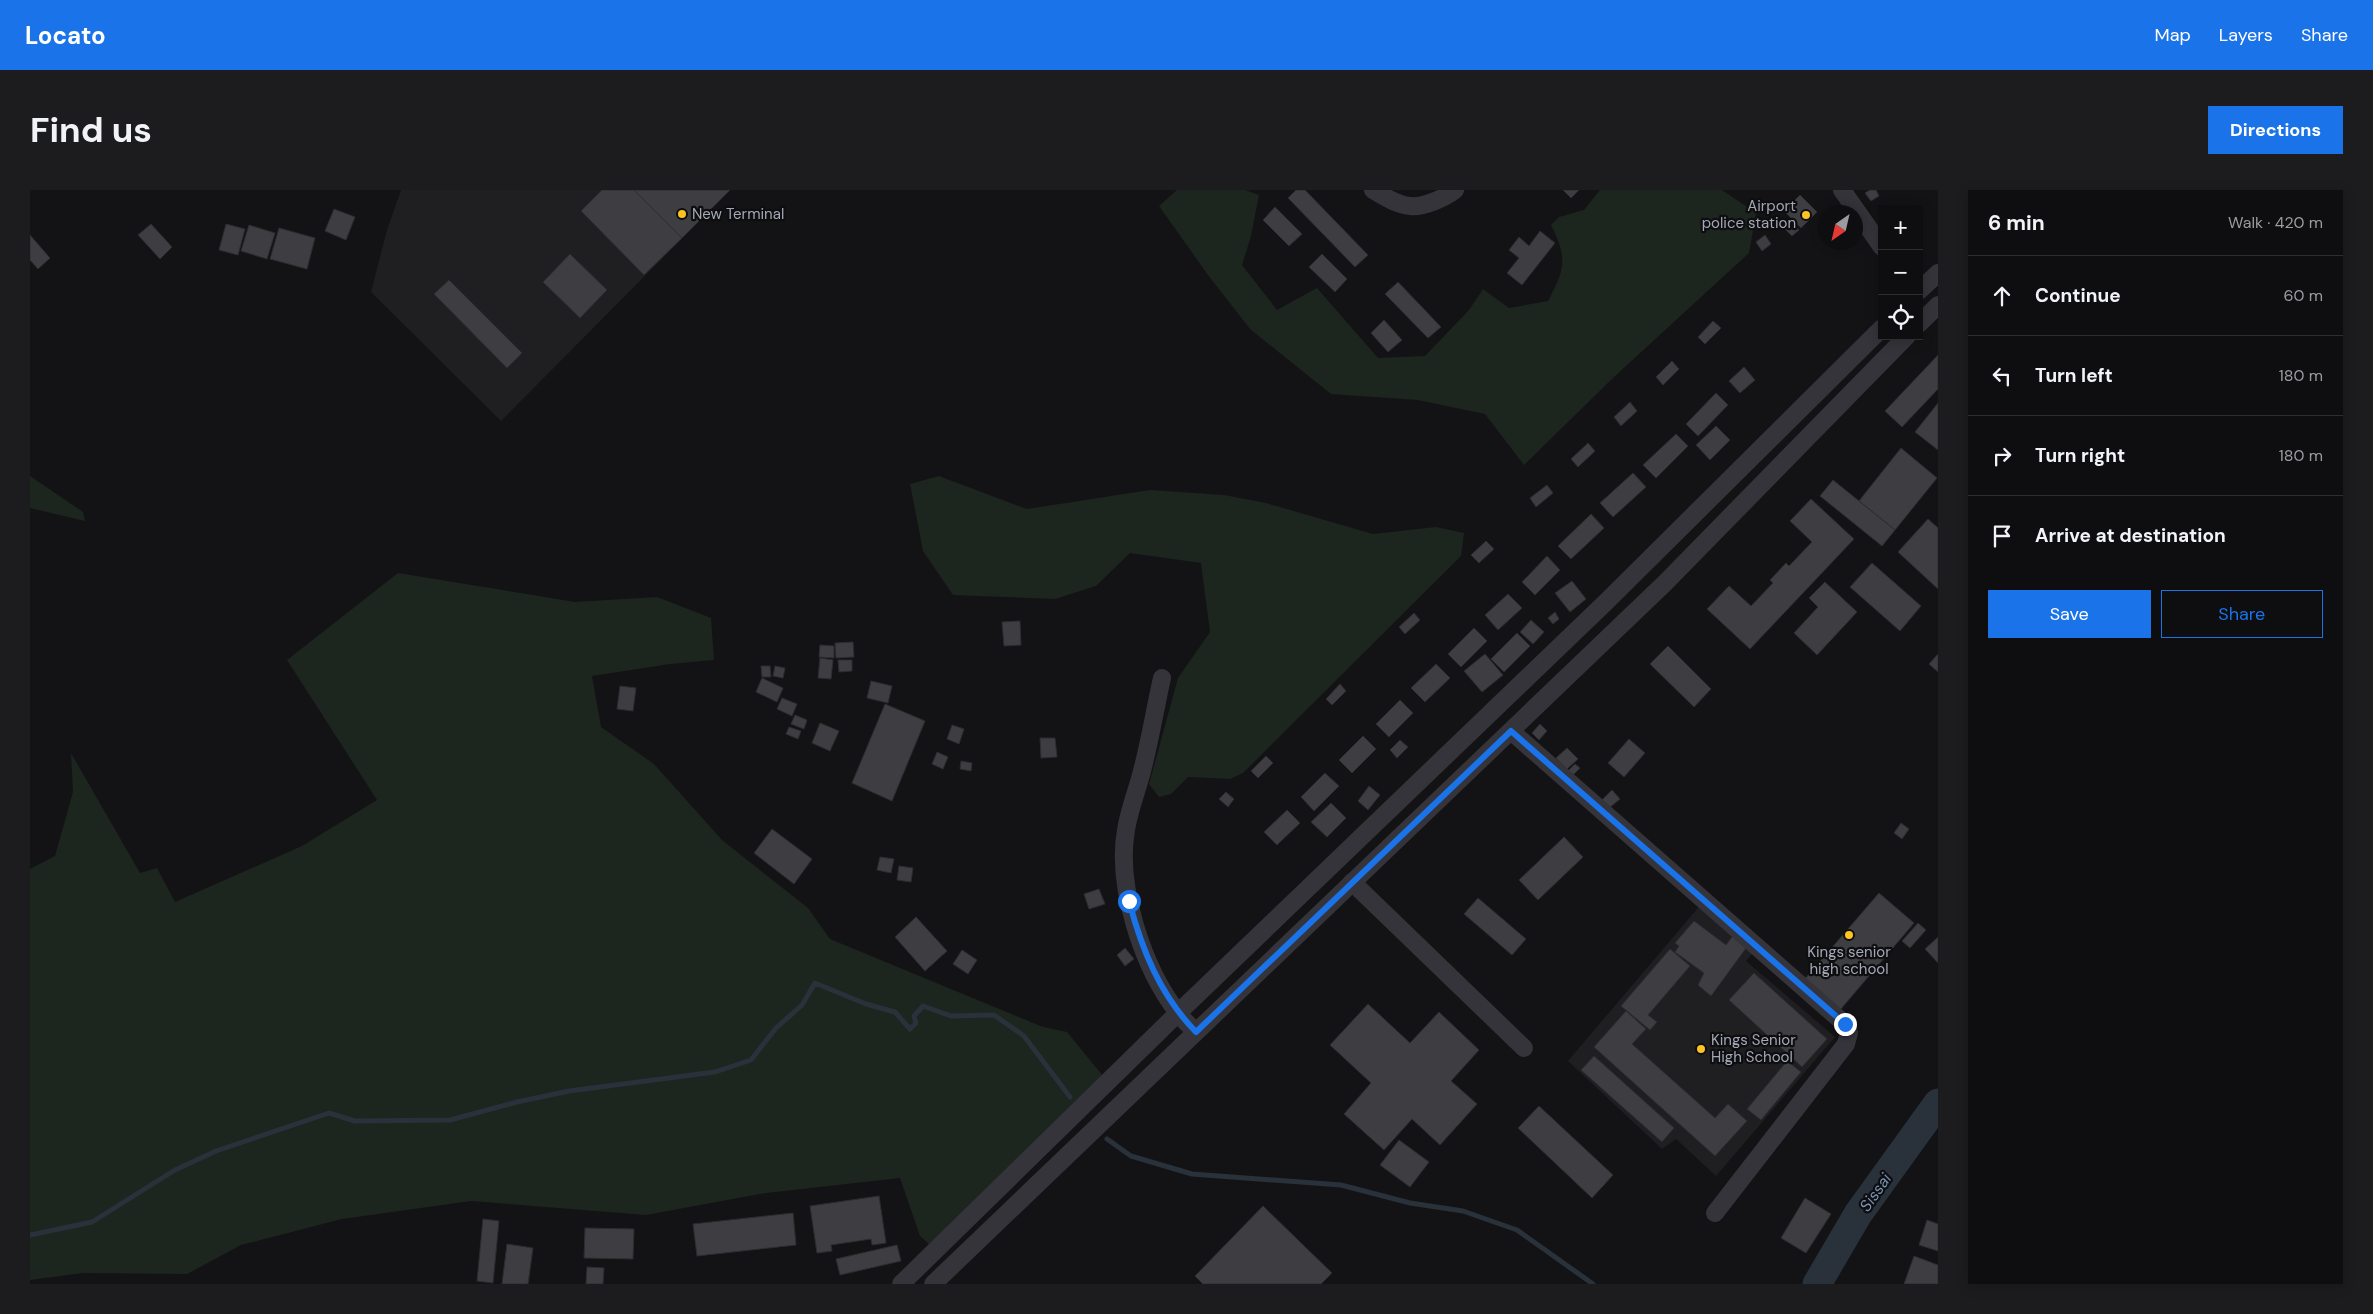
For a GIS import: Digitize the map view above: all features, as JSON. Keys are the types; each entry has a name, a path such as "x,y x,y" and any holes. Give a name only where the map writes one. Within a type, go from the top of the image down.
{"street":[{"path":"1373,190 1384,197 1410,207 1429,203 1455,190"},
{"path":"1842,190 1878,241"},
{"path":"1923,287 1938,272"},
{"path":"1923,295 1936,307 1923,320"},
{"path":"901,1284 1178,1013 1600,608 1878,332"},
{"path":"933,1284 1665,583 1903,340"},
{"path":"1162,678 1142,772 1126,831 1124,859 1129,901 1138,934 1161,987 1178,1013 1196,1032"},
{"path":"1511,731 1845,1024 1849,1033 1846,1044 1714,1212"},
{"path":"1352,882 1524,1048"}],"shaded area":[{"path":"401,190 730,190 501,421 371,292 387,230"},
{"path":"1177,190 1245,190 1259,195 1251,236 1242,265 1277,310 1317,288 1378,358 1425,356 1469,310 1483,289 1509,308 1548,301 1558,280 1562,264 1560,247 1551,225 1559,217 1584,210 1600,190 1722,190 1756,213 1749,253 1614,377 1524,465 1485,414 1418,400 1331,394 1250,329 1208,275 1159,206"},
{"path":"30,476 83,512 85,521 30,508"},
{"path":"939,476 1027,509 1150,490 1224,495 1266,503 1373,534 1436,527 1464,533 1461,556 1243,773 1230,779 1188,777 1171,794 1159,797 1149,784 1178,678 1210,632 1201,563 1130,553 1096,586 1055,599 953,595 923,551 910,484"},
{"path":"398,573 575,602 657,597 711,618 714,660 670,664 592,676 601,727 654,764 722,840 808,908 830,939 1043,1027 1067,1032 1103,1076 930,1245 920,1236 900,1178 766,1193 646,1215 471,1201 342,1219 241,1245 187,1274 83,1273 30,1280 30,869 55,856 73,792 71,753 140,873 157,868 175,902 302,846 377,800 287,660"},
{"name":"Kings Senior High School","path":"1703,902 1757,948 1746,961 1835,1037 1716,1176 1676,1139 1662,1149 1568,1061"}],"building":[{"path":"602,190 634,190 682,238 644,275 581,211"},
{"name":"New Terminal","path":"634,190 730,190 682,238"},
{"path":"1296,190 1305,190 1368,255 1355,267 1288,198"},
{"path":"1563,190 1579,190 1571,198"},
{"path":"1870,190 1876,190 1879,196 1871,201 1865,193"},
{"path":"1800,195 1817,212 1801,228 1784,211"},
{"path":"1275,207 1302,234 1289,246 1263,220"},
{"path":"334,209 355,217 346,240 325,231"},
{"path":"1790,220 1799,230 1792,236 1783,227"},
{"path":"151,224 172,247 160,259 138,235"},
{"path":"226,224 245,229 238,255 219,250"},
{"path":"249,225 275,233 267,259 241,251"},
{"path":"279,228 315,238 307,269 270,259"},
{"path":"1540,231 1555,243 1522,285 1507,273 1519,258 1509,250 1519,237 1529,246"},
{"path":"30,235 50,258 38,269 30,260"},
{"path":"1765,235 1771,244 1762,251 1756,242"},
{"path":"570,254 607,290 580,318 543,282"},
{"path":"1322,254 1347,279 1335,292 1309,267"},
{"path":"449,280 522,353 507,368 434,294"},
{"path":"1398,282 1441,327 1428,338 1385,294"},
{"path":"1384,320 1402,340 1388,352 1371,333"},
{"path":"1713,321 1721,328 1705,344 1698,337"},
{"path":"1938,355 1938,389 1902,427 1885,411"},
{"path":"1672,361 1679,369 1663,385 1656,377"},
{"path":"1744,367 1755,380 1740,393 1729,381"},
{"path":"1716,393 1728,405 1698,436 1686,424"},
{"path":"1630,402 1637,411 1621,426 1614,417"},
{"path":"1938,403 1938,450 1915,432"},
{"path":"1716,426 1730,440 1710,460 1696,445"},
{"path":"1676,434 1688,446 1656,478 1643,465"},
{"path":"1588,443 1595,451 1578,467 1571,459"},
{"path":"1901,448 1937,478 1895,530 1859,501"},
{"path":"1633,473 1646,487 1613,517 1600,503"},
{"path":"1833,480 1895,530 1882,546 1820,496"},
{"path":"1547,485 1553,493 1536,507 1530,498"},
{"path":"1811,499 1854,539 1750,649 1707,609 1729,586 1751,606 1773,583 1770,580 1786,563 1789,566 1812,542 1790,521"},
{"path":"1591,514 1604,528 1571,559 1558,546"},
{"path":"1928,519 1938,528 1938,589 1898,552"},
{"path":"1486,541 1494,549 1479,563 1471,555"},
{"path":"1547,556 1560,570 1535,595 1522,582"},
{"path":"1872,563 1921,606 1900,631 1850,587"},
{"path":"1572,581 1586,599 1570,612 1555,593"},
{"path":"1825,582 1857,612 1817,655 1794,633 1818,607 1809,598"},
{"path":"1508,594 1522,608 1498,630 1485,615"},
{"path":"1555,612 1559,619 1553,624 1548,618"},
{"path":"1414,613 1420,620 1405,634 1399,627"},
{"path":"1531,620 1544,632 1533,644 1520,632"},
{"path":"1020,621 1021,645 1004,646 1002,622"},
{"path":"1474,628 1487,641 1461,667 1448,654"},
{"path":"1517,633 1530,646 1504,672 1491,659"},
{"path":"853,642 854,657 836,658 835,643"},
{"path":"820,645 834,646 834,658 819,657"},
{"path":"1668,646 1711,689 1694,707 1650,664"},
{"path":"1485,654 1503,675 1482,692 1464,671"},
{"path":"1938,654 1938,672 1929,664"},
{"path":"820,658 833,660 831,679 818,678"},
{"path":"838,660 852,660 852,671 839,672"},
{"path":"1436,664 1450,678 1425,702 1411,688"},
{"path":"761,666 770,666 771,677 762,677"},
{"path":"775,666 785,668 783,678 773,676"},
{"path":"762,678 783,688 777,702 756,692"},
{"path":"871,681 892,686 888,703 867,698"},
{"path":"1340,684 1346,691 1332,705 1326,699"},
{"path":"620,686 636,688 633,711 617,709"},
{"path":"782,698 797,704 792,716 777,709"},
{"path":"1400,700 1413,713 1389,737 1376,724"},
{"path":"885,704 925,721 892,801 852,783"},
{"path":"795,715 807,720 804,729 791,724"},
{"path":"820,723 839,731 830,751 812,743"},
{"path":"1540,724 1547,731 1539,740 1532,733"},
{"path":"952,725 964,729 959,744 947,739"},
{"path":"789,727 801,731 798,739 786,734"},
{"path":"1363,736 1376,749 1352,773 1339,760"},
{"path":"1040,738 1055,738 1057,757 1041,758"},
{"path":"1629,739 1645,753 1624,777 1608,763"},
{"path":"1400,740 1408,747 1397,758 1390,750"},
{"path":"1567,748 1578,759 1567,769 1556,758"},
{"path":"937,752 948,757 943,769 932,764"},
{"path":"1266,756 1273,763 1258,778 1251,771"},
{"path":"961,761 972,763 971,771 960,769"},
{"path":"1575,764 1580,768 1573,775 1568,771"},
{"path":"1325,773 1339,786 1314,811 1301,797"},
{"path":"1369,786 1380,795 1368,810 1358,801"},
{"path":"1612,790 1620,799 1609,808 1602,800"},
{"path":"1226,792 1234,799 1228,807 1219,799"},
{"path":"1331,803 1346,818 1327,837 1311,822"},
{"path":"1287,810 1300,823 1277,845 1264,832"},
{"path":"1901,823 1909,829 1902,839 1894,833"},
{"path":"772,829 812,859 794,884 754,853"},
{"path":"1564,837 1583,857 1538,900 1519,880"},
{"path":"880,857 894,859 891,873 877,870"},
{"path":"899,866 913,868 911,882 897,880"},
{"path":"1099,889 1105,904 1089,909 1084,894"},
{"path":"1879,893 1914,923 1840,1010 1804,980"},
{"path":"1478,898 1526,939 1512,955 1464,914"},
{"path":"916,917 947,951 925,971 895,937"},
{"path":"1694,921 1726,945 1735,933 1749,944 1711,996 1698,985 1704,973 1675,952 1679,946 1675,943"},
{"path":"1918,923 1926,930 1910,948 1902,941"},
{"path":"1938,937 1938,963 1925,949"},
{"path":"1125,948 1134,959 1125,966 1117,955"},
{"path":"1670,949 1690,966 1648,1015 1657,1022 1650,1030 1621,1006"},
{"path":"962,950 977,960 968,974 953,964"},
{"path":"1754,973 1827,1039 1802,1067 1729,1000"},
{"path":"1368,1004 1410,1043 1439,1012 1479,1050 1451,1081 1477,1104 1440,1145 1412,1119 1384,1150 1344,1114 1371,1083 1330,1045"},
{"path":"1626,1011 1646,1029 1632,1044 1715,1118 1728,1104 1747,1121 1715,1156 1594,1047"},
{"path":"1594,1056 1674,1128 1662,1142 1581,1070"},
{"path":"1787,1061 1801,1072 1761,1120 1747,1109"},
{"path":"1539,1106 1613,1175 1592,1198 1518,1128"},
{"path":"1399,1140 1429,1162 1410,1187 1380,1165"},
{"path":"879,1196 886,1243 872,1245 871,1239 831,1245 832,1251 817,1253 810,1206"},
{"path":"1805,1198 1831,1214 1806,1253 1781,1238"},
{"path":"1263,1206 1332,1273 1321,1284 1203,1284 1195,1276"},
{"path":"793,1213 796,1245 697,1256 693,1224"},
{"path":"483,1219 499,1221 493,1283 477,1281"},
{"path":"1927,1220 1938,1224 1938,1251 1919,1245"},
{"path":"585,1228 634,1229 633,1259 584,1258"},
{"path":"507,1244 533,1248 528,1284 502,1284"},
{"path":"897,1245 901,1261 840,1275 836,1259"},
{"path":"1914,1256 1938,1265 1938,1284 1904,1284"},
{"path":"587,1267 604,1268 603,1284 586,1284"}],"waterway":[{"path":"30,1235 92,1222 175,1170 216,1151 329,1113 355,1121 450,1120 517,1102 569,1091 715,1072 751,1060 776,1028 802,1005 815,983 866,1004 895,1012 910,1029 916,1023 914,1016 923,1006 951,1016 994,1015 1024,1036 1070,1097"},
{"name":"Sissai","path":"1817,1284 1858,1214 1938,1103"},
{"path":"1107,1139 1131,1156 1192,1174 1341,1185 1410,1203 1463,1211 1517,1230 1593,1284"}],"place":[{"name":"New Terminal","path":"682,214"},
{"name":"Airport police station","path":"1806,215"},
{"name":"Kings senior high school","path":"1849,935"},
{"name":"Kings Senior High School","path":"1701,1049"}],"route":[{"path":"1129,901 1138,934 1161,987 1178,1013 1196,1032 1511,731 1845,1024"}]}
